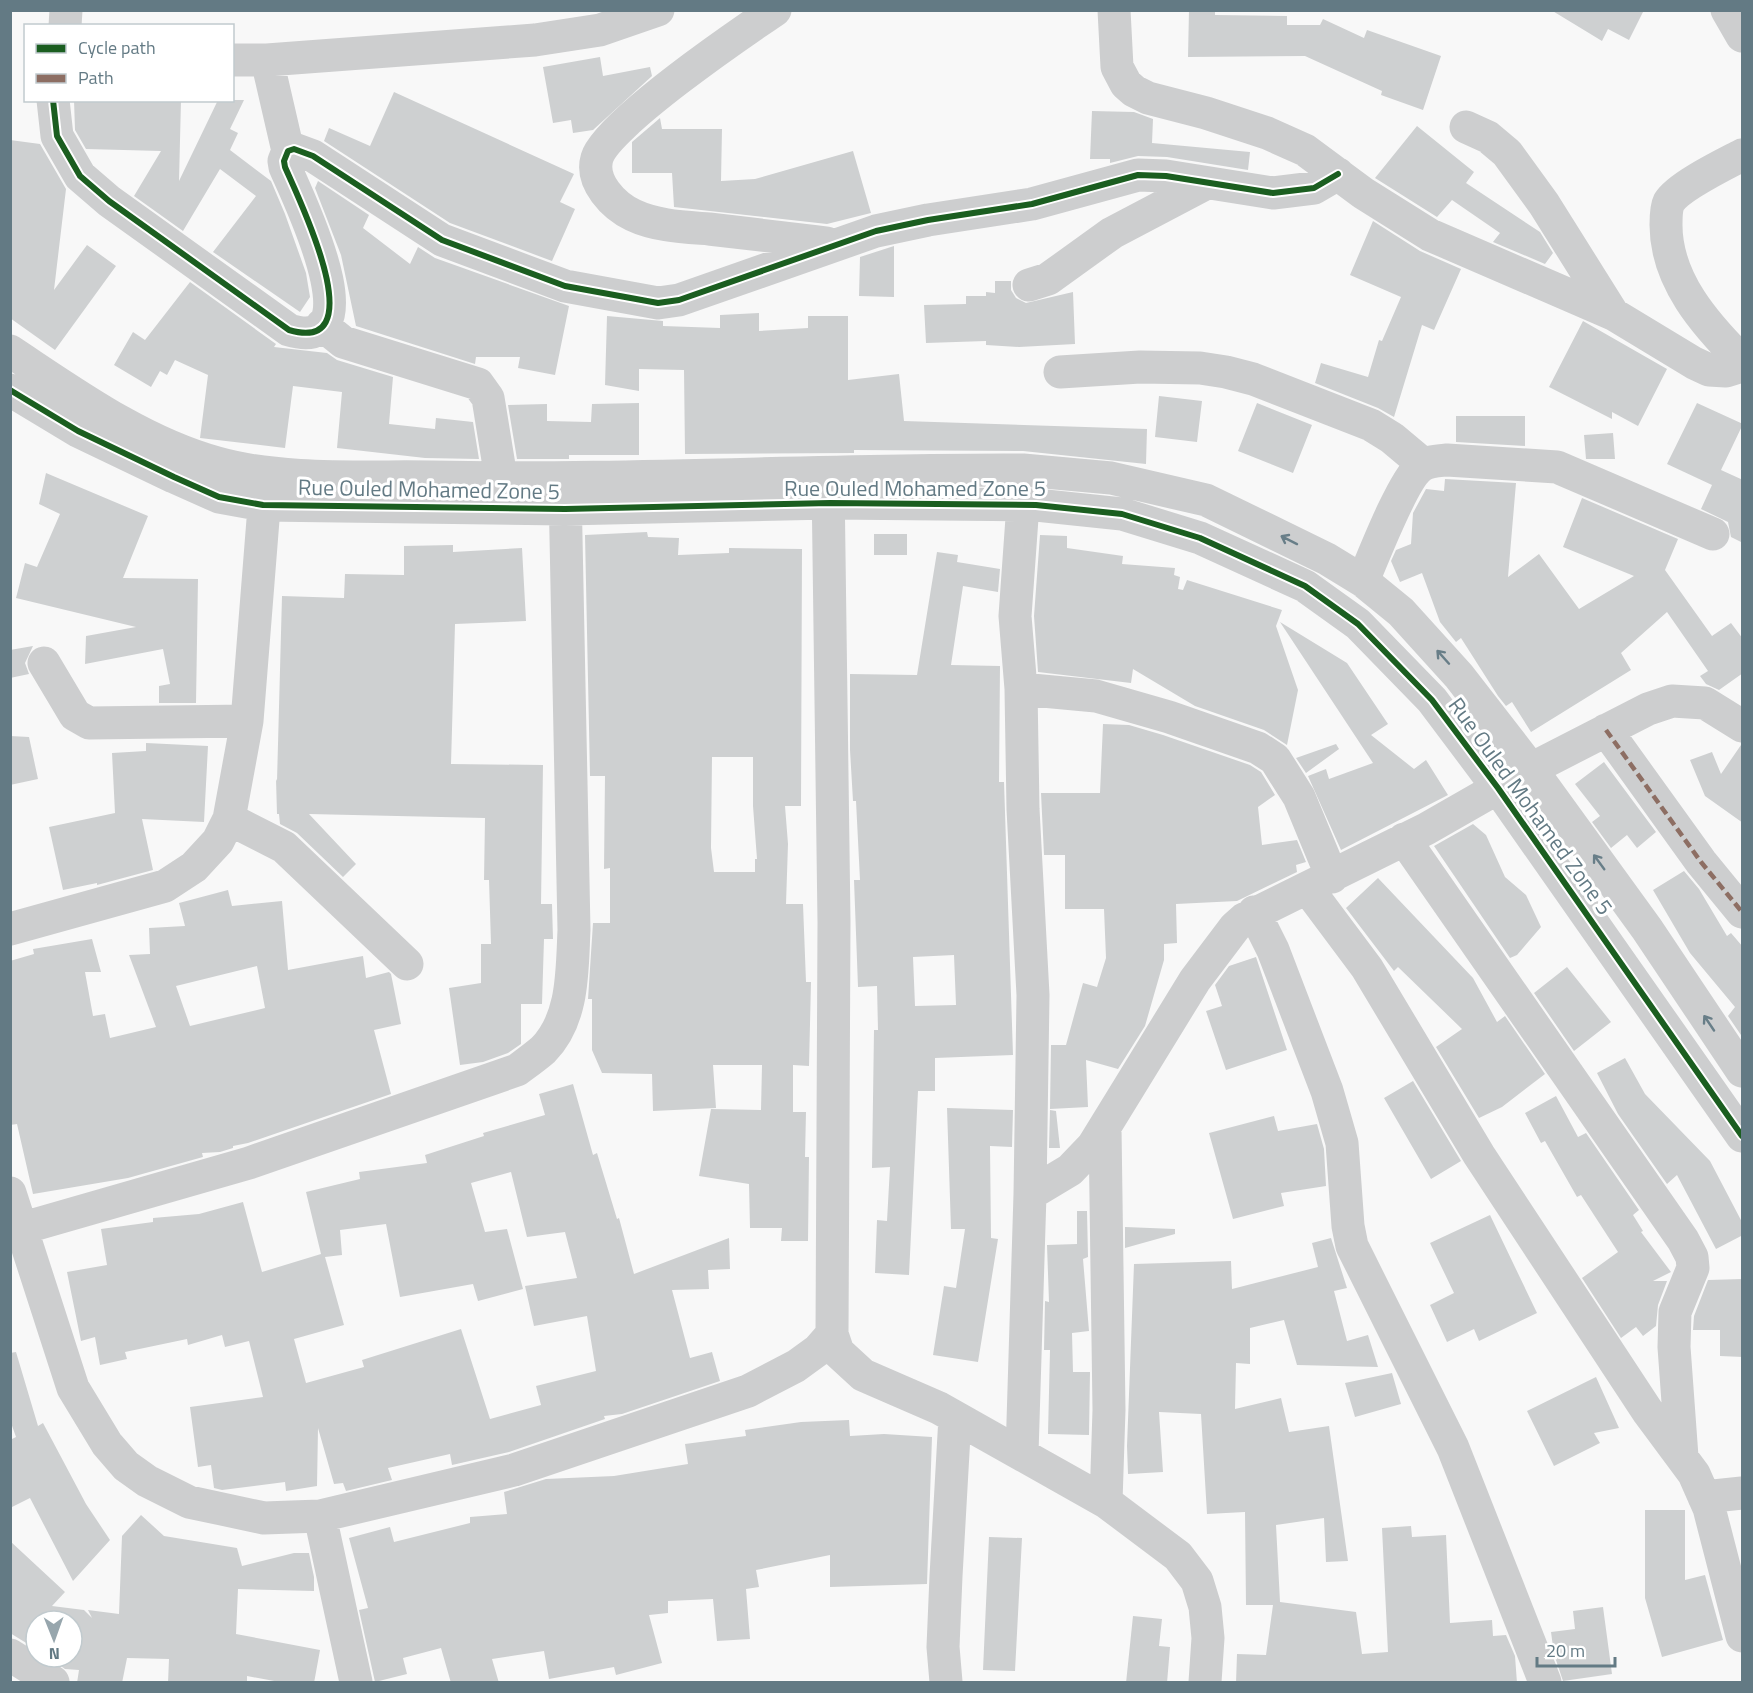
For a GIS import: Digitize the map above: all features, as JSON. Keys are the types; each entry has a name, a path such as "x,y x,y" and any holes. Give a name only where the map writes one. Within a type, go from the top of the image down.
{"street":[{"path":"234,60 267,60 535,40 600,30 658,10"},
{"path":"775,10 637,111 601,148 596,165 598,179 607,195 620,207 634,216 663,224 835,244"},
{"path":"1114,10 1117,67 1126,84 1134,91 1148,98 1267,133 1305,150 1397,216 1430,235 1613,314 1709,370 1726,371 1743,366"},
{"path":"1727,10 1743,36"},
{"path":"53,102 57,136 66,156 80,176 109,201 289,330 302,334 314,331 327,320 330,308 329,288 322,258 285,166 284,161 288,151 267,60"},
{"path":"1466,127 1488,137 1507,153 1544,204 1613,314"},
{"path":"288,151 294,149 313,156 442,240 565,286 658,303 679,300 835,244 928,220 1032,204 1138,175 1166,176 1273,193 1291,193 1314,188 1338,174"},
{"path":"1743,155 1701,177 1670,202 1666,243 1674,271 1691,300 1711,330 1743,361"},
{"path":"1029,285 1048,279 1112,233 1207,183"},
{"path":"322,325 343,342 478,384 488,398 501,478"},
{"name":"Rue Ouled Mohamed Zone 5","path":"10,351 94,407 162,443 217,464 267,471 325,475 564,477 829,488 1122,514 1200,538 1305,586 1358,624 1386,649 1432,700 1498,788 1743,1136"},
{"path":"1060,372 1140,367 1200,368 1226,372 1283,390 1371,424 1423,464"},
{"name":"Rue Ouled Mohamed Zone 5","path":"10,390 78,431 174,477 219,497 263,505 565,509 1023,470 1112,478 1206,500 1306,548 1363,581 1401,612 1459,676 1531,769 1647,929 1743,1071"},
{"path":"1363,581 1390,519 1416,471 1423,464 1447,460 1557,467 1713,534"},
{"path":"10,929 165,886 194,867 218,840 229,819 247,721 267,471"},
{"path":"23,1228 293,1148 517,1070 544,1049 565,1011 572,984 574,930 564,477"},
{"path":"829,488 835,1120 832,1334 838,1352 863,1374 955,1417 1106,1502 1178,1556 1197,1581 1204,1607 1208,1638 1205,1683"},
{"path":"1022,1454 1033,994 1023,808 1021,689 1015,616 1023,504"},
{"path":"44,663 75,716 89,723 247,721"},
{"path":"1021,689 1096,696 1169,717 1258,748 1275,759 1299,797 1320,883 1367,968 1479,1155 1648,1412 1694,1474 1709,1508 1743,1636"},
{"path":"1030,1194 1070,1170 1093,1146 1195,980 1235,927 1254,912 1320,883 1404,840 1531,769 1648,708 1672,701 1705,703 1743,726"},
{"path":"1606,730 1701,862 1743,912"},
{"path":"229,819 284,847 407,964"},
{"path":"1404,840 1683,1240 1692,1257 1692,1274 1678,1303 1675,1324 1674,1347 1682,1457"},
{"path":"1254,912 1290,993 1327,1091 1339,1133 1352,1246 1453,1448 1545,1683"},
{"path":"1106,1128 1109,1410 1106,1502"},
{"path":"10,1193 73,1388 107,1444 126,1466 189,1502 264,1518 320,1516 514,1470 748,1391 796,1366 818,1350 832,1334"},
{"path":"946,1683 943,1647 955,1417"},
{"path":"1704,1497 1743,1493"},
{"path":"320,1516 356,1683"},
{"path":"10,1655 53,1683"}],"building":[{"path":"1189,10 1215,10 1215,15 1287,16 1287,25 1320,25 1323,19 1364,38 1367,30 1441,56 1423,110 1381,95 1382,91 1305,56 1188,57"},
{"path":"1551,10 1644,10 1629,40 1608,29 1602,41"},
{"path":"600,57 603,76 650,67 652,76 593,130 573,133 571,120 553,123 543,67"},
{"path":"394,92 574,174 560,202 575,209 552,261 450,223 324,141 329,128 370,146"},
{"path":"244,100 230,129 238,133 230,150 271,181 306,273 310,297 300,312 213,252 256,196 220,169 183,231 134,196 161,151 86,149 75,130 74,102 181,102 179,181 217,102"},
{"path":"1092,111 1134,112 1153,119 1152,143 1250,152 1248,170 1167,157 1138,156 1110,163 1110,159 1090,159"},
{"path":"660,118 662,129 722,129 721,181 755,179 853,151 871,213 827,224 674,207 672,173 632,173 632,142"},
{"path":"1417,126 1474,172 1466,183 1540,232 1553,253 1545,264 1493,242 1500,233 1452,200 1437,217 1375,178"},
{"path":"10,140 40,144 66,189 54,290 87,245 116,266 55,350 10,318"},
{"path":"318,181 369,215 363,228 410,264 418,247 435,258 569,306 555,375 518,368 520,357 476,357 475,364 356,326 341,255 315,188"},
{"path":"1373,221 1420,251 1461,269 1434,330 1422,325 1394,417 1378,408 1315,383 1321,363 1368,377 1379,340 1382,341 1401,297 1350,275"},
{"path":"894,246 894,297 859,296 860,257"},
{"path":"995,281 1011,281 1011,290 1016,298 1026,303 1073,292 1075,344 1019,347 986,345 986,341 926,343 924,305 966,304 966,296 986,296 986,292 995,293"},
{"path":"190,282 276,344 274,347 327,353 337,360 393,377 389,424 435,429 436,418 473,422 479,459 425,458 337,448 342,392 293,386 285,448 200,438 208,375 175,360 167,375 160,371 151,387 114,365 133,332 145,340"},
{"path":"759,313 759,331 808,328 808,316 848,316 848,380 899,374 904,421 1147,429 1146,464 1023,451 854,450 854,453 685,454 684,370 639,369 639,391 605,385 607,316 663,321 663,326 720,328 720,315"},
{"path":"1583,321 1667,369 1638,426 1612,412 1612,419 1549,387"},
{"path":"1159,396 1202,401 1197,442 1155,437"},
{"path":"639,403 639,455 569,455 569,459 517,459 508,405 547,404 547,421 591,422 592,404"},
{"path":"1257,403 1312,425 1293,473 1238,451"},
{"path":"1697,403 1743,424 1721,470 1743,480 1743,543 1731,537 1728,522 1701,509 1712,485 1667,464"},
{"path":"1456,416 1525,416 1525,446 1456,442"},
{"path":"1613,433 1615,459 1586,459 1584,435"},
{"path":"46,473 148,516 123,578 198,579 196,703 159,703 159,686 170,684 163,649 85,664 86,636 136,627 16,598 25,563 37,567 60,514 39,504"},
{"path":"1445,479 1516,483 1508,577 1539,554 1579,609 1634,576 1563,547 1582,498 1678,539 1665,570 1712,636 1731,623 1743,639 1743,673 1719,690 1706,684 1700,676 1708,671 1667,612 1621,653 1631,670 1531,732 1512,702 1506,706 1498,696 1461,638 1456,642 1440,622 1422,573 1400,582 1391,561 1396,550 1411,544 1413,513 1426,489 1444,491"},
{"path":"647,532 648,537 679,538 678,555 729,553 729,548 802,549 801,806 785,806 788,844 786,904 803,904 806,982 811,982 809,1066 793,1065 793,1112 806,1112 805,1157 809,1157 808,1241 781,1241 782,1228 750,1228 749,1184 699,1176 711,1109 761,1110 762,1065 713,1065 716,1108 653,1111 652,1074 602,1073 592,1050 592,999 588,999 593,923 610,923 610,868 604,869 605,776 590,776 585,535","holes":["712,757 753,757 753,806 757,859 755,859 755,872 714,872 711,848"]},
{"path":"874,534 907,534 907,555 874,555"},
{"path":"1040,535 1067,536 1067,548 1123,556 1122,564 1175,568 1174,575 1180,577 1178,589 1183,590 1187,580 1282,610 1276,626 1298,690 1287,745 1264,730 1195,706 1133,669 1131,683 1038,672 1034,616"},
{"path":"453,545 453,552 522,548 526,621 455,624 451,764 543,765 541,904 552,904 553,939 544,939 542,1004 521,1004 521,1044 508,1053 483,1062 460,1065 449,988 481,983 481,944 491,944 489,880 484,880 485,818 309,814 356,864 343,877 297,833 280,824 279,814 277,814 276,779 277,781 282,596 344,598 345,574 404,575 404,546"},
{"path":"937,552 958,555 957,562 1000,569 998,592 963,586 951,665 1000,666 999,782 1004,782 1013,1055 935,1058 935,1091 918,1091 909,1275 875,1273 877,1220 887,1221 890,1167 872,1168 874,1030 878,1030 877,986 858,987 854,880 860,880 856,801 853,801 850,750 850,674 917,675","holes":["954,955 956,1005 915,1006 913,957"]},
{"path":"1280,622 1347,663 1388,724 1371,735 1414,769 1426,760 1448,795 1341,850 1308,776 1326,769 1329,779 1373,763"},
{"path":"33,646 25,663 29,674 10,678 10,650"},
{"path":"1103,724 1129,725 1163,735 1250,765 1261,772 1275,795 1258,807 1262,845 1297,840 1306,862 1296,865 1297,872 1237,901 1176,904 1177,943 1164,944 1164,960 1145,1026 1118,1069 1086,1060 1088,1107 1050,1109 1051,1045 1066,1045 1083,983 1097,987 1106,958 1104,909 1065,909 1065,855 1044,855 1041,793 1100,793"},
{"path":"10,736 29,737 38,779 10,785"},
{"path":"146,743 208,746 204,822 142,819 153,870 97,885 97,883 63,890 49,827 115,813 112,753 146,751"},
{"path":"1336,744 1339,749 1306,773 1296,758"},
{"path":"1743,745 1743,823 1705,796 1690,760 1712,752 1721,774"},
{"path":"1604,762 1656,832 1637,848 1627,835 1611,848 1592,822 1600,816 1575,784"},
{"path":"1473,824 1486,835 1505,877 1526,895 1541,927 1517,955 1510,958 1434,846"},
{"path":"1684,871 1699,889 1727,936 1731,933 1743,947 1743,1038 1728,1016 1735,1007 1690,953 1653,890"},
{"path":"1378,878 1473,978 1497,1022 1505,1016 1545,1074 1502,1107 1479,1118 1436,1047 1462,1029 1398,967 1394,971 1346,908"},
{"path":"228,890 232,906 282,901 288,970 363,956 366,978 389,972 401,1024 374,1030 391,1094 248,1143 233,1146 233,1148 220,1152 202,1153 203,1157 128,1178 33,1194 17,1124 10,1125 10,961 34,954 33,949 92,939 101,972 85,972 93,1016 105,1014 110,1038 156,1027 129,955 150,954 149,928 185,926 179,903","holes":["257,966 265,1008 190,1026 176,986"]},
{"path":"1256,957 1287,1050 1226,1070 1206,1011 1222,1006 1215,985 1229,966"},
{"path":"1567,967 1611,1022 1574,1051 1534,993"},
{"path":"1625,1058 1645,1094 1710,1161 1743,1224 1743,1235 1716,1249 1677,1175 1667,1184 1618,1114 1597,1073"},
{"path":"1413,1081 1461,1161 1431,1179 1384,1098"},
{"path":"573,1084 593,1155 597,1153 617,1219 619,1218 634,1274 729,1238 730,1269 708,1270 709,1289 672,1290 690,1358 712,1352 720,1381 622,1414 604,1416 605,1419 509,1452 452,1465 450,1454 388,1468 392,1480 346,1491 343,1483 334,1484 318,1428 317,1486 286,1491 285,1482 222,1490 214,1488 211,1465 198,1467 190,1407 263,1397 249,1341 225,1347 222,1335 188,1345 187,1339 125,1352 127,1359 100,1365 95,1337 81,1341 67,1272 107,1265 101,1229 153,1222 153,1218 199,1214 243,1202 262,1272 321,1254 306,1192 360,1179 359,1172 427,1163 425,1155 484,1136 483,1133 545,1115 539,1094","holes":["511,1172 527,1237 565,1232 577,1278 525,1286 534,1326 587,1316 596,1371 536,1386 541,1405 490,1419 461,1329 362,1360 364,1367 306,1383 294,1339 344,1325 325,1257 342,1255 340,1230 386,1224 400,1297 473,1284 478,1301 523,1289 507,1229 485,1232 471,1183"]},
{"path":"1556,1096 1578,1137 1586,1133 1639,1210 1633,1215 1643,1231 1641,1232 1671,1272 1653,1281 1667,1281 1658,1305 1656,1326 1643,1336 1636,1327 1621,1338 1582,1278 1618,1252 1581,1195 1577,1197 1545,1141 1541,1143 1525,1113"},
{"path":"947,1108 1013,1110 1012,1147 990,1146 991,1238 998,1239 978,1362 933,1355 944,1286 956,1288 965,1229 951,1229"},
{"path":"1050,1110 1056,1111 1060,1148 1049,1148"},
{"path":"1274,1116 1278,1131 1317,1124 1324,1149 1326,1186 1281,1193 1284,1206 1233,1219 1209,1133"},
{"path":"1077,1211 1087,1211 1088,1257 1083,1259 1089,1331 1072,1333 1073,1372 1090,1372 1089,1435 1048,1434 1050,1350 1044,1350 1045,1301 1049,1302 1047,1245 1077,1244"},
{"path":"1490,1215 1537,1313 1479,1341 1474,1329 1447,1342 1430,1305 1454,1293 1430,1243"},
{"path":"1125,1227 1175,1229 1175,1234 1125,1248"},
{"path":"1331,1238 1347,1288 1334,1291 1347,1341 1368,1335 1378,1367 1297,1365 1284,1320 1250,1328 1250,1364 1236,1363 1235,1409 1281,1398 1289,1432 1329,1426 1348,1561 1326,1562 1324,1518 1276,1525 1280,1602 1356,1612 1362,1654 1388,1652 1382,1528 1411,1526 1412,1537 1446,1535 1450,1623 1492,1620 1493,1636 1506,1635 1515,1656 1517,1683 1236,1683 1237,1654 1266,1655 1273,1605 1246,1605 1245,1512 1207,1514 1201,1414 1159,1412 1163,1472 1128,1474 1134,1264 1231,1261 1232,1289 1318,1267 1312,1243"},
{"path":"1743,1279 1743,1357 1720,1356 1720,1330 1693,1330 1694,1316 1708,1280"},
{"path":"16,1352 38,1426 43,1423 86,1504 110,1540 73,1581 30,1498 10,1508 10,1440 16,1437 10,1420 10,1353"},
{"path":"1392,1373 1401,1404 1355,1417 1345,1383"},
{"path":"1596,1377 1619,1428 1594,1433 1600,1443 1554,1466 1527,1411"},
{"path":"849,1420 850,1436 884,1434 932,1437 927,1584 830,1587 830,1555 756,1570 759,1587 746,1589 750,1639 717,1641 713,1599 668,1601 668,1613 649,1615 662,1663 616,1675 614,1667 549,1679 544,1651 492,1659 499,1683 451,1683 441,1648 403,1658 407,1674 375,1682 359,1610 368,1608 349,1538 390,1527 394,1542 470,1523 470,1517 507,1514 504,1492 546,1479 614,1476 688,1464 685,1444 746,1436 745,1430 801,1422"},
{"path":"1645,1510 1685,1510 1685,1580 1705,1575 1723,1640 1662,1657 1645,1598"},
{"path":"141,1515 164,1536 237,1548 242,1566 294,1553 309,1553 314,1577 314,1591 238,1589 236,1634 320,1650 314,1683 285,1683 247,1676 247,1683 168,1683 169,1659 127,1658 122,1683 77,1683 79,1670 65,1669 84,1669 84,1610 92,1618 88,1610 119,1614 122,1536"},
{"path":"989,1537 1022,1538 1015,1671 983,1670"},
{"path":"10,1541 65,1592 52,1606 76,1609 24,1609 24,1642 10,1633"},
{"path":"1603,1607 1612,1674 1563,1681 1554,1654 1551,1632 1575,1629 1573,1611"},
{"path":"1133,1616 1162,1619 1159,1646 1170,1647 1167,1683 1126,1683"}],"marked path":[{"path":"1606,730 1701,862 1742,912"}],"cycle path":[{"path":"53,102 57,136 80,176 109,201 289,330 315,332 327,319 329,297 324,268 314,237 285,167 284,161 288,151 294,149 313,156 442,240 565,286 658,303 679,300 876,231 928,220 1032,204 1138,175 1166,176 1273,193 1314,188 1338,174"},
{"path":"10,390 78,431 174,477 219,497 263,505 565,509 830,503 1036,505 1122,514 1200,538 1305,586 1358,624 1432,700 1498,788 1742,1136"}]}
